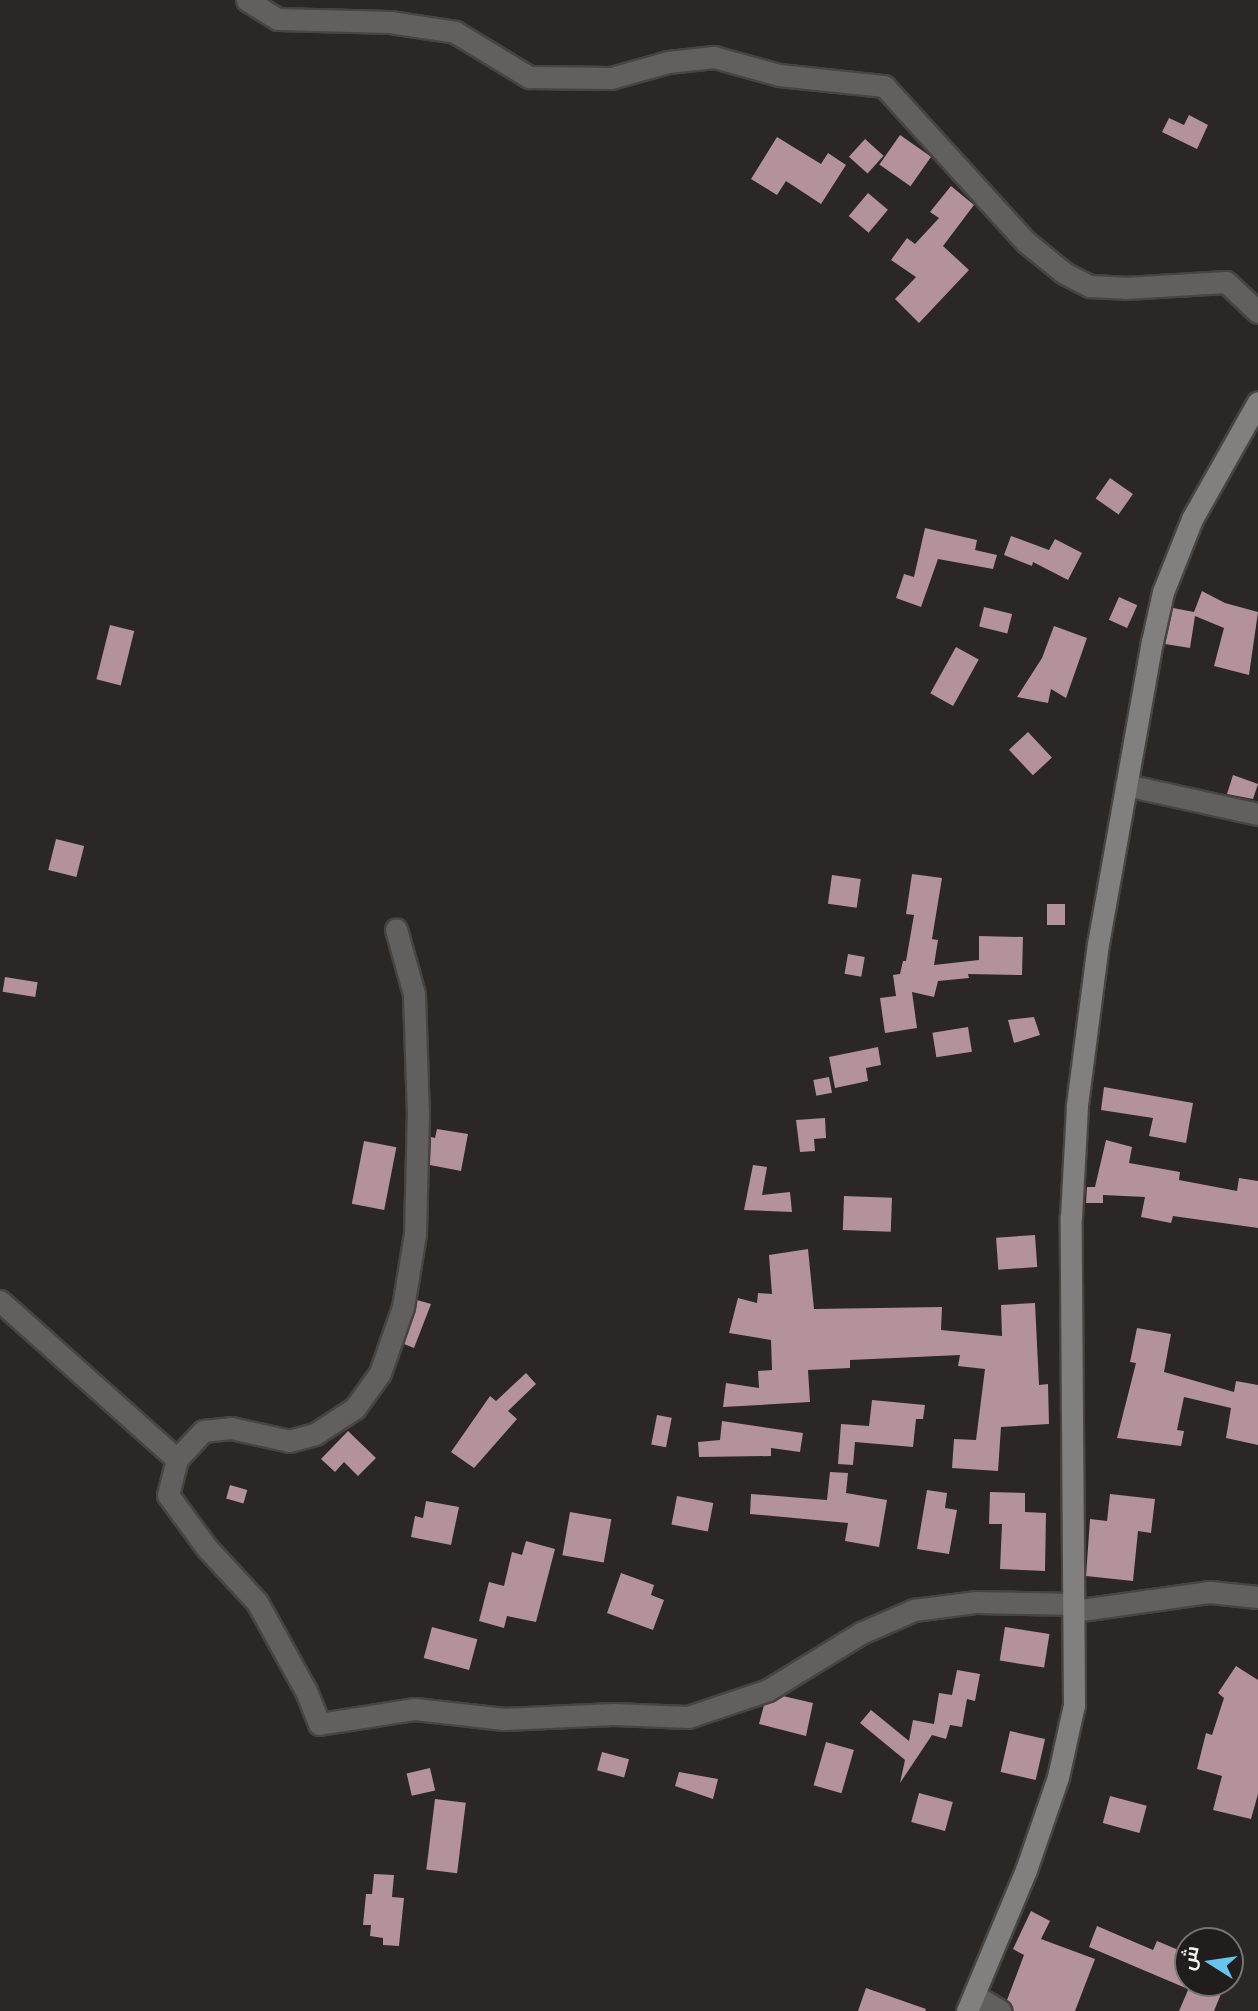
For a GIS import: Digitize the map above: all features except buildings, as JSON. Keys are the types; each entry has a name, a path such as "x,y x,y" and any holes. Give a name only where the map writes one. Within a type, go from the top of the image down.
{"main road":[{"path":"971,2003 1026,1870 1058,1777 1074,1705 1071,1217 1077,1105 1098,944 1126,785 1163,592 1192,519 1258,402"}],"street":[{"path":"247,0 278,19 390,23 455,32 529,77 611,78 668,62 714,57 779,75 884,86 1026,242 1064,274 1090,286 1125,288 1226,282 1258,312"},
{"path":"1126,785 1258,814"},
{"path":"396,929 414,993 418,1115 415,1234 403,1307 380,1373 355,1408 314,1434 289,1441 231,1427 203,1431 177,1460 169,1495 207,1548 257,1602 306,1691 319,1724 415,1709 504,1719 613,1714 688,1717 768,1690 862,1633 914,1610 976,1602 1074,1608 1210,1592 1256,1594"},
{"path":"0,1301 177,1460"},
{"path":"971,2003 1001,2011"}]}
